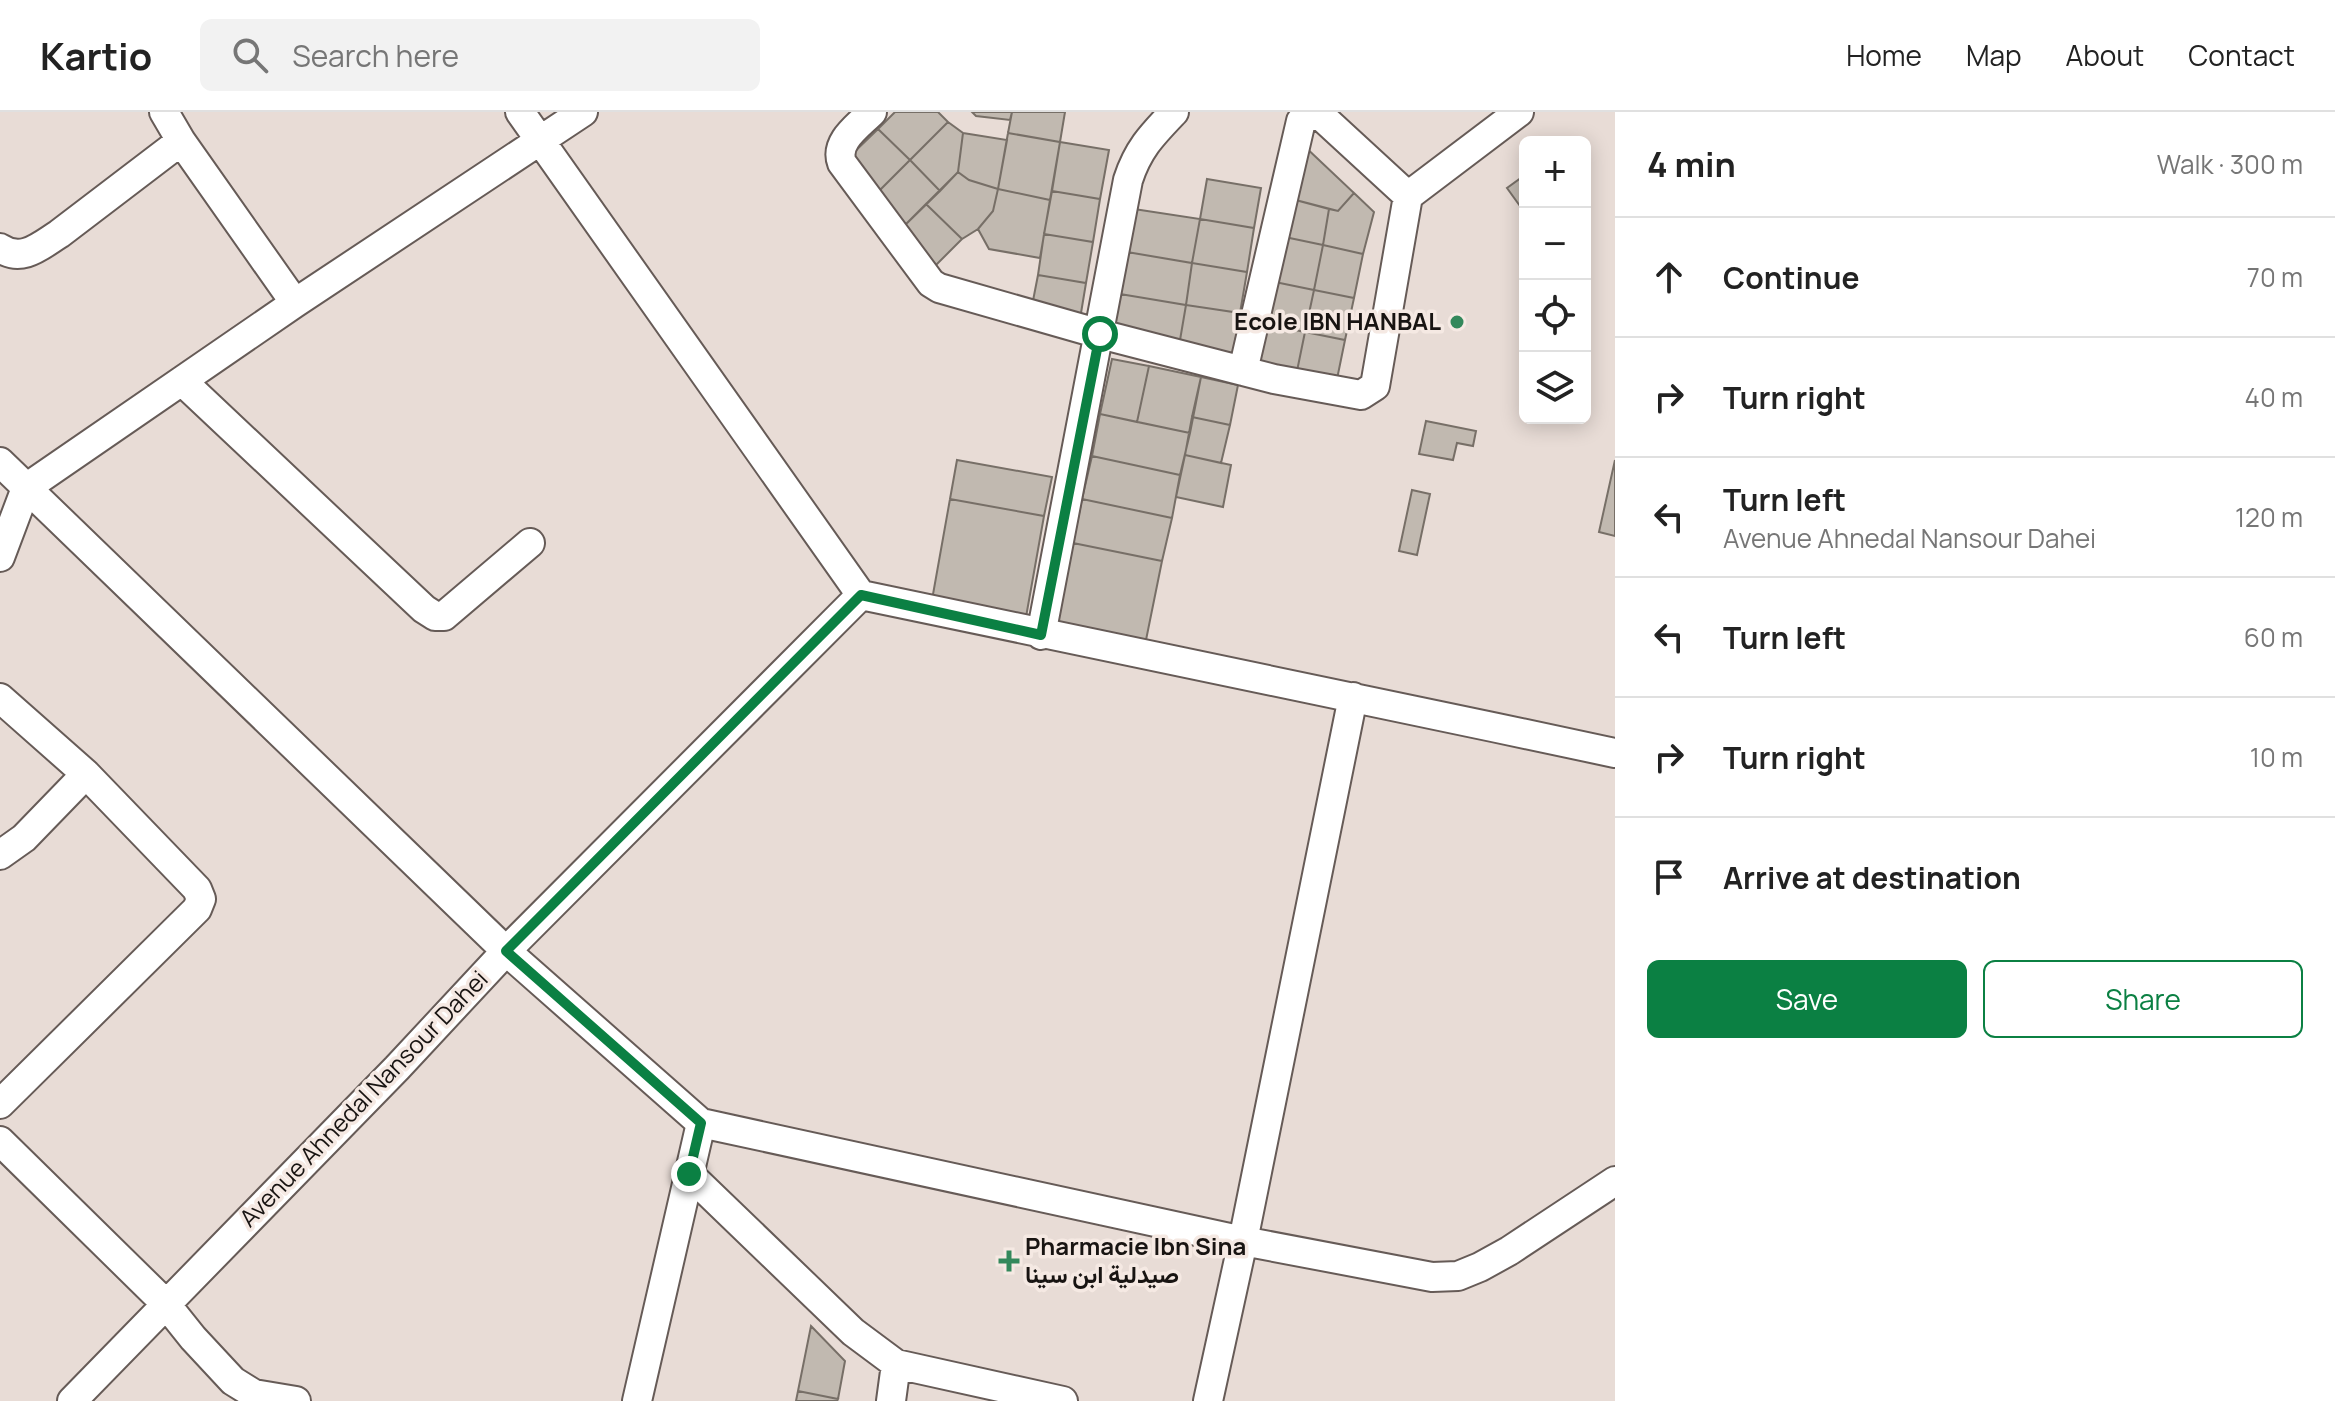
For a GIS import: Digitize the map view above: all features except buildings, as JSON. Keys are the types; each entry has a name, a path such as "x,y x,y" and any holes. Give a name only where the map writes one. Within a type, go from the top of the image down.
{"street":[{"path":"164,112 295,303"},
{"path":"520,112 861,595 1615,753"},
{"path":"0,557 26,488 295,303 583,112"},
{"path":"872,112 842,143 839,154 842,163 931,283 939,288 1274,379 1361,395 1375,386 1408,196 1519,112"},
{"path":"1041,635 1131,170 1145,142 1174,112"},
{"path":"1243,371 1301,121 1314,115 1321,116 1408,196"},
{"path":"0,248 18,255 33,250 59,234 181,141"},
{"path":"182,381 435,616 444,616 530,543"},
{"path":"0,462 506,951 701,1123 1243,1241 1432,1277 1458,1276 1509,1251 1615,1181"},
{"name":"Avenue Ahnedal Nansour Dahei","path":"72,1401 397,1068 506,951 861,595"},
{"path":"1208,1401 1353,697"},
{"path":"0,698 86,774 197,889 201,899 197,909 0,1104"},
{"path":"0,855 24,838 86,774"},
{"path":"637,1401 701,1123"},
{"path":"0,1141 165,1303 233,1381 253,1398 296,1401"},
{"path":"689,1174 853,1332 896,1364 1063,1401"},
{"path":"891,1401 896,1364"}],"place":[{"name":"Ecole IBN HANBAL","path":"1457,322"},
{"name":"Pharmacie Ibn Sina صيدلية ابن سينا","path":"1009,1261"}],"route":[{"path":"689,1174 701,1123 506,951 861,595 1041,635 1100,334"}]}
